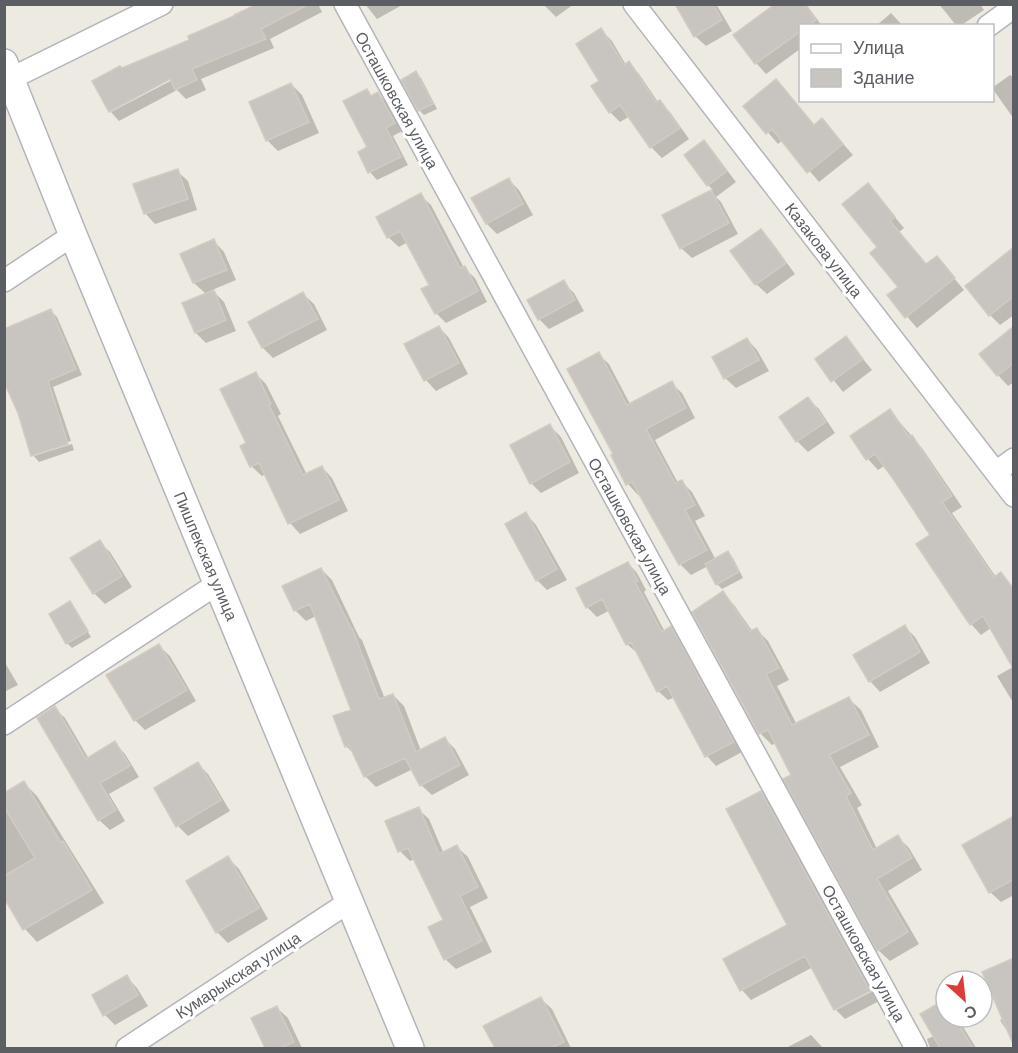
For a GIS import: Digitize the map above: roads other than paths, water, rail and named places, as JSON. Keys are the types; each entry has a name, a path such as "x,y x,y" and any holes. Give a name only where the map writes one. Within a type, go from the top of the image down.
{"street":[{"path":"7,71 162,4"},
{"name":"Осташковская улица","path":"345,4 916,1048"},
{"name":"Казакова улица","path":"634,4 1014,496"},
{"path":"991,24 1014,7"},
{"name":"Пишпекская улица","path":"7,71 410,1048"},
{"path":"4,281 73,235"},
{"path":"996,472 1014,459"},
{"path":"4,724 217,584"},
{"name":"Кумарыкская улица","path":"127,1048 349,902"}]}
